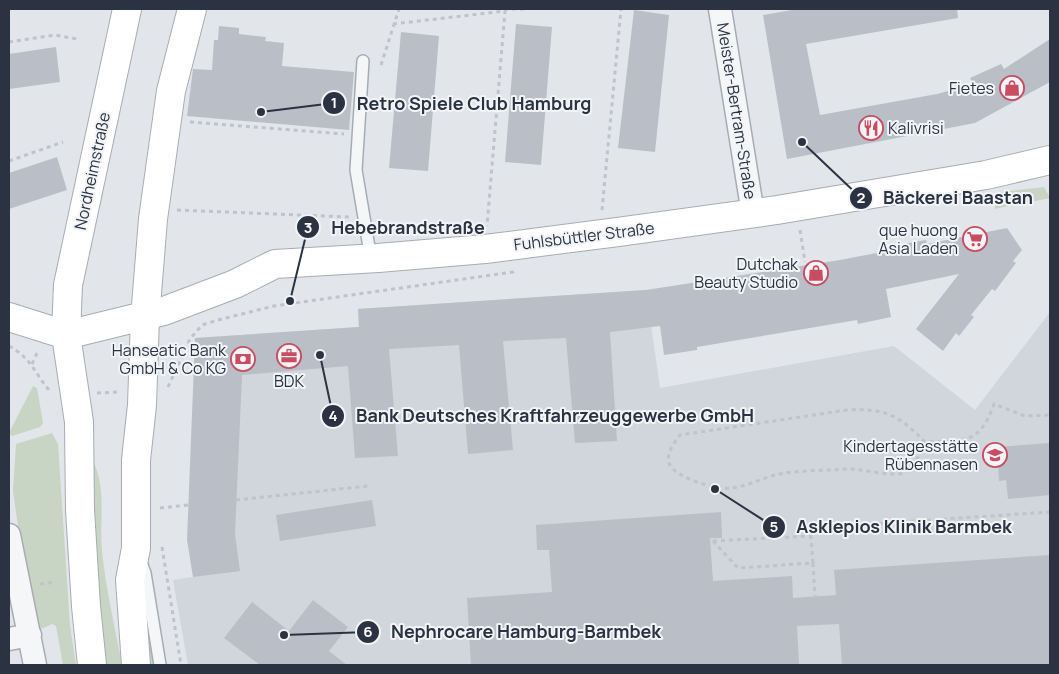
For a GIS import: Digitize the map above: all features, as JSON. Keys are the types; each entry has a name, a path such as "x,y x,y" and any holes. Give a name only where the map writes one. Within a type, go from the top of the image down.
{"main road":[{"name":"Nordheimstraße","path":"92,665 85,596 80,510 81,456 75,395 66,335 68,285 127,9"},
{"path":"136,665 130,580 149,546 136,460 153,219 171,91 192,9"},
{"name":"Fuhlsbüttler Straße","path":"9,317 66,335 145,318 235,284 275,264 371,259 484,249 600,235 796,207 986,175 1050,160"}],"street":[{"name":"Meister-Bertram-Straße","path":"720,9 753,214"},
{"path":"9,535 19,637 35,665"}],"lane":[{"path":"363,61 356,170 371,259"},
{"path":"149,546 145,574 160,665"}],"path":[{"path":"393,24 525,9"},
{"path":"600,235 621,9"},
{"path":"484,249 504,10"},
{"path":"9,42 55,35 77,39"},
{"path":"186,122 357,135"},
{"path":"9,161 63,142"},
{"path":"796,207 805,262"},
{"path":"174,210 364,217"},
{"path":"9,346 22,353 32,364 37,376 55,397 141,390 166,390 190,339 202,326 218,320 274,306 513,272"},
{"path":"925,442 917,459 904,473 894,475 859,468 777,475 732,488 721,488 678,474 671,467 669,459 673,444 680,435 868,409 889,413 909,425 925,442 969,440 986,425 994,404 1025,416 1050,414"},
{"path":"236,500 368,486"},
{"path":"160,498 160,517"},
{"path":"159,508 188,505"},
{"path":"815,596 810,528 1050,512"},
{"path":"811,536 712,541 738,568 813,563"},
{"path":"149,546 181,665"}],"shaded area":[{"path":"646,290 660,388 894,346 975,410 1050,312 1050,665 188,665 173,580 193,577 195,338 359,327 358,309"}],"green space":[{"path":"1044,187 1050,198 994,209 1001,192"},
{"path":"33,386 37,388 43,423 40,427 12,436 9,433"},
{"path":"52,433 58,444 70,626 76,665 63,665 56,626 52,624 39,630 22,554 13,491 16,444"},
{"path":"93,461 100,483 102,505 101,540 104,566 122,665 103,665 91,497"},
{"path":"139,569 155,665 146,665"}],"building":[{"path":"798,9 957,9 958,18 806,44 820,115 937,94 973,84 970,78 1001,64 1004,69 1050,39 1050,82 975,123 787,159 763,15"},
{"path":"634,10 669,15 655,152 618,148"},
{"path":"516,24 552,27 541,165 505,162"},
{"path":"219,26 239,28 239,34 266,37 265,41 284,43 282,66 354,72 349,130 187,116 193,69 212,70 214,40 218,40"},
{"path":"401,32 439,36 428,171 389,168"},
{"path":"56,47 60,82 9,89 9,54"},
{"path":"57,157 67,190 9,209 9,173"},
{"path":"1007,228 1022,250 1013,261 1016,263 995,291 992,289 971,315 974,317 959,336 956,333 943,351 916,329 959,274 886,289 891,317 858,324 857,320 697,347 697,350 664,355 660,326 610,332 617,441 575,443 566,338 503,341 513,450 468,454 459,345 389,349 398,456 355,458 348,366 242,375 235,534 240,571 193,577 187,540 195,338 359,327 358,309 646,290 840,260 903,248 903,244 926,240 927,244"},
{"path":"1050,443 1050,495 1008,499 1006,480 999,481 997,447"},
{"path":"372,500 376,526 280,541 276,515"},
{"path":"721,512 722,538 710,538 713,581 792,576 793,598 836,595 834,570 1050,555 1050,665 842,665 839,624 797,626 799,665 471,665 467,598 552,592 549,550 537,550 536,525"},
{"path":"313,600 348,627 329,651 347,665 260,665 224,638 252,602 289,631"}],"place":[{"name":"Fietes","path":"1012,88"},
{"name":"Retro Spiele Club Hamburg","path":"261,112"},
{"name":"Kalivrisi","path":"871,128"},
{"name":"Bäckerei Baastan","path":"802,142"},
{"name":"que huong Asia Laden","path":"975,239"},
{"name":"Dutchak Beauty Studio","path":"816,273"},
{"name":"Hebebrandstraße","path":"290,301"},
{"name":"Bank Deutsches Kraftfahrzeuggewerbe GmbH","path":"320,355"},
{"name":"BDK","path":"289,356"},
{"name":"Hanseatic Bank GmbH & Co KG","path":"243,359"},
{"name":"Kindertagesstätte Rübennasen","path":"995,455"},
{"name":"Asklepios Klinik Barmbek","path":"715,489"},
{"name":"Nephrocare Hamburg-Barmbek","path":"284,635"}]}
